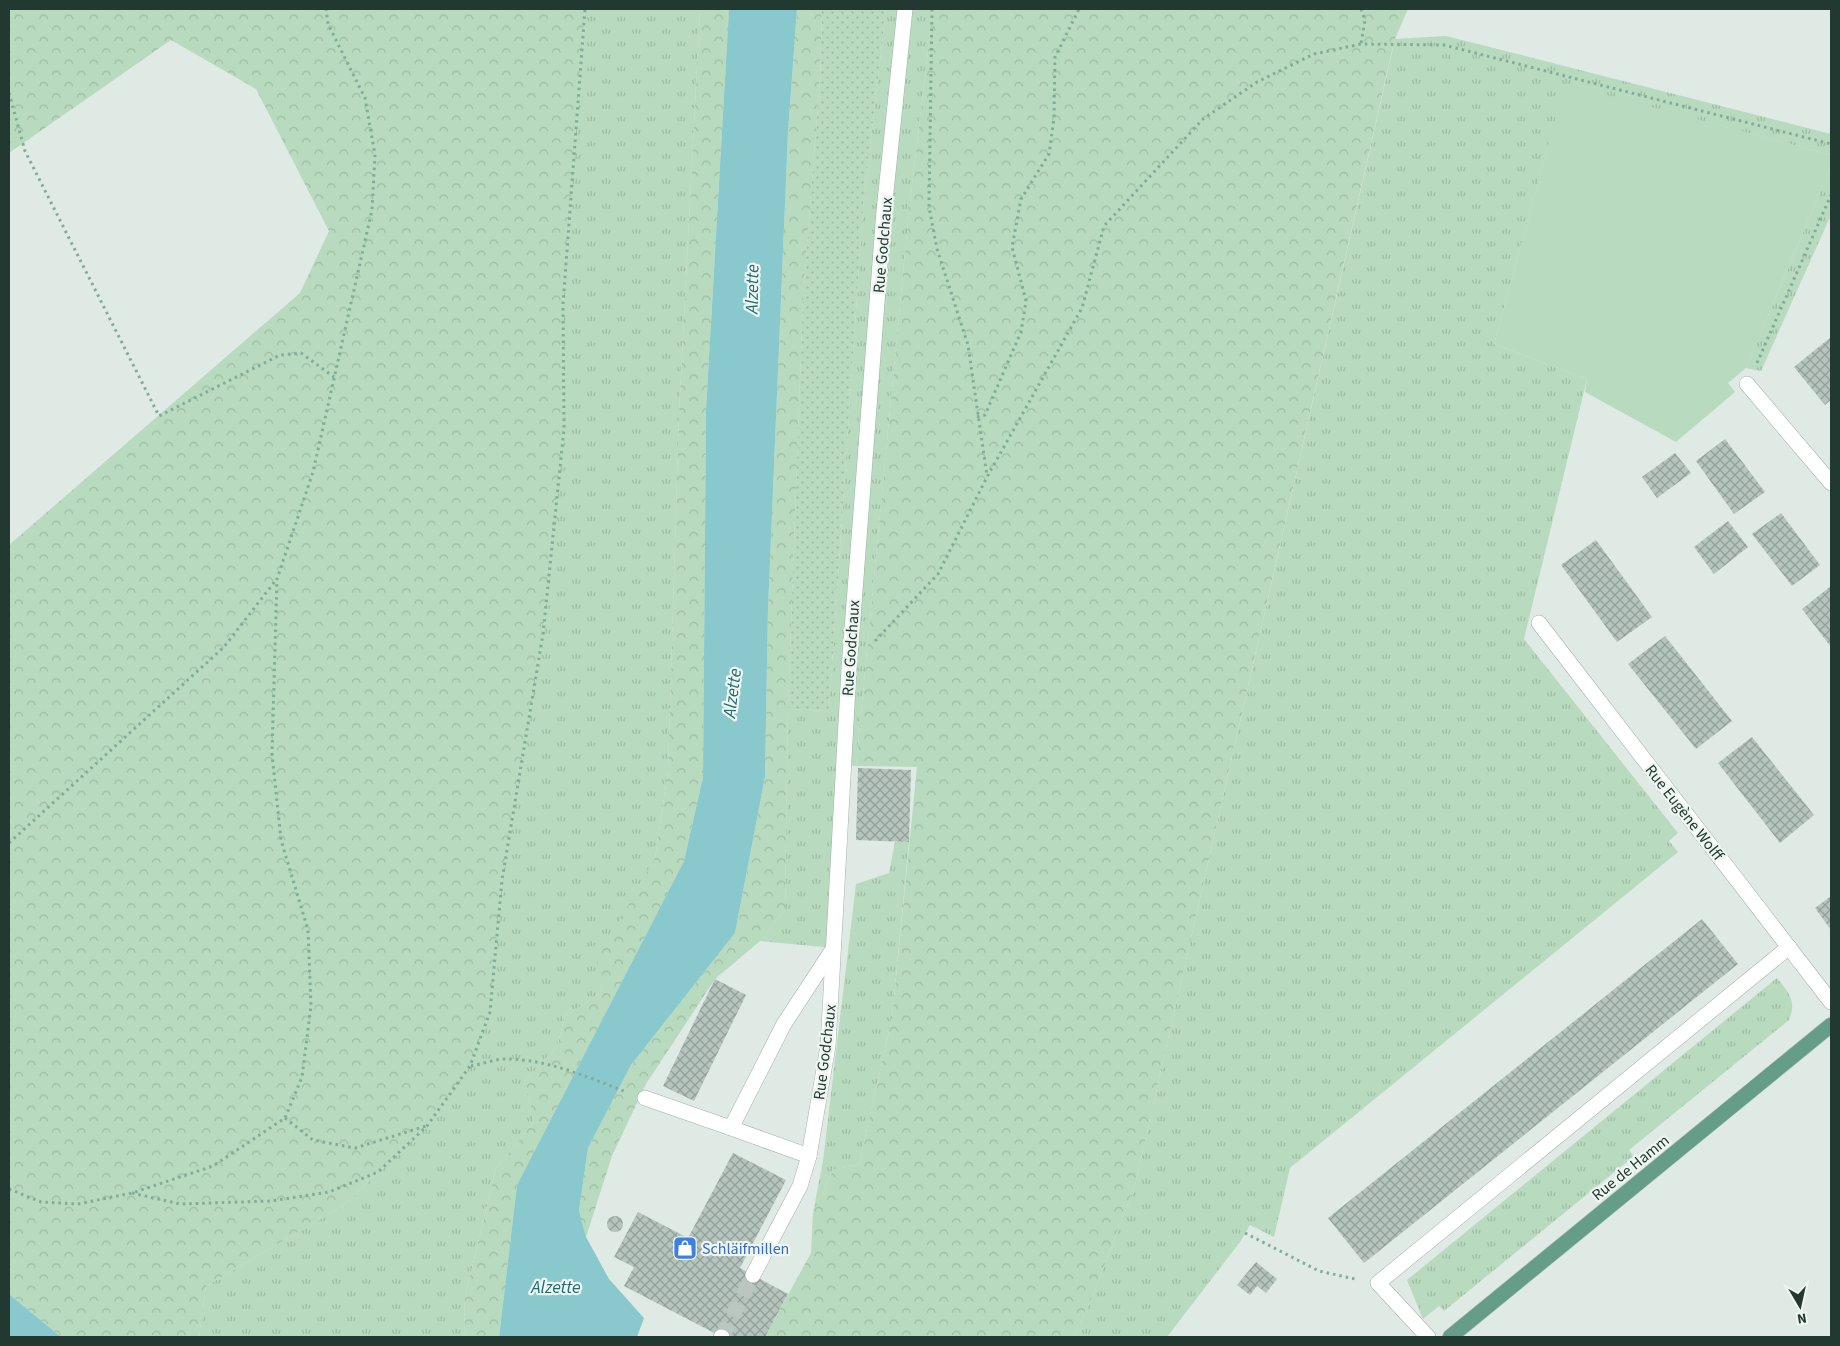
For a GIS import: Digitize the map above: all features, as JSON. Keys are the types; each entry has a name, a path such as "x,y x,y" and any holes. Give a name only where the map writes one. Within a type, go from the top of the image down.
{"main road":[{"name":"Rue de Hamm","path":"1450,1337 1831,1024"}],"street":[{"name":"Rue Godchaux","path":"753,1275 800,1186 809,1156 828,1046 842,764 849,668 884,212 905,9"},
{"path":"1747,384 1831,483"},
{"name":"Rue Eugène Wolff","path":"1539,623 1831,1002"},
{"path":"1428,1337 1378,1284 1789,947"},
{"path":"731,1128 784,1024 834,948"},
{"path":"645,1098 809,1156"}],"path":[{"path":"9,1189 41,1202 78,1204 132,1193 213,1166 285,1118 302,1077 311,1006 308,930 281,840 272,754 276,579 313,472 372,210 375,155 365,98 328,24 326,9"},
{"path":"132,1193 180,1204 271,1201 329,1192 378,1172 427,1126 470,1066 490,1012 502,880 543,634 564,429 562,304 585,9"},
{"path":"932,9 929,208 937,249 968,345 987,477"},
{"path":"977,417 985,415 1021,332 1026,301 1012,247 1021,199 1049,154 1054,118 1055,57 1079,9"},
{"path":"1361,9 1365,20 1362,44"},
{"path":"849,668 938,574 987,477 1082,308 1104,226 1211,114 1256,82 1314,54 1362,44 1444,45 1831,144"},
{"path":"9,93 25,151 159,416 280,355 301,353 334,377"},
{"path":"1747,384 1831,195"},
{"path":"9,843 224,647 276,579"},
{"path":"470,1066 507,1058 561,1067 645,1098"},
{"path":"285,1118 313,1140 355,1148 427,1126"},
{"path":"1245,1233 1319,1271 1378,1284"}],"green space":[{"path":"9,9 585,9 563,304 564,429 543,634 502,880 490,1012 470,1066 427,1126 343,1206 206,1286 199,1337 61,1337 9,1294 9,545 300,293 329,231 256,89 171,40 9,153"},
{"path":"585,9 700,9 679,414 668,771 655,858 598,960 601,993 565,1016 557,1047 525,1081 534,1122 496,1168 465,1297 464,1337 199,1337 206,1286 343,1206 427,1126 470,1066 490,1012 502,880 543,634 564,429 563,304"},
{"path":"700,9 729,9 706,410 703,777 684,861 517,1185 499,1337 464,1337 465,1297 496,1168 534,1122 525,1081 557,1047 565,1016 601,993 597,960 655,858 668,771 679,414"},
{"path":"797,9 822,9 820,78 803,298 788,709 785,910 760,941 715,979 646,1084 612,1156 586,1237 579,1212 588,1148 631,1065 735,933 765,777 768,609 788,132"},
{"path":"822,9 886,9 863,207 829,711 788,709 803,298 820,78"},
{"path":"886,9 933,9 909,211 856,766 842,764 834,948 760,941 785,910 788,709 829,711 863,207"},
{"path":"933,9 1408,9 1395,39 1391,55 1135,1185 1093,1295 1073,1337 765,1337 811,1253 813,1213 833,1170 859,1164 892,1018 917,767 856,766 909,211"},
{"path":"1446,36 1831,134 1831,155 1565,85 1494,344 1587,379 1524,639 1678,833 1669,841 1678,852 1290,1168 1274,1237 1250,1225 1240,1242 1167,1337 1073,1337 1093,1295 1135,1185 1395,39"},
{"path":"1565,84 1831,155 1831,166 1746,368 1728,383 1735,392 1676,442 1585,392 1587,379 1494,344"},
{"path":"1831,166 1831,215 1761,371 1746,368"},
{"path":"895,842 909,842 892,1018 859,1164 833,1170 813,1213 823,1161 856,884 889,873"},
{"path":"1777,978 1792,1002 1789,1020 1629,1150 1634,1156 1444,1311 1439,1306 1423,1319 1407,1280"}],"water":[{"name":"Alzette","path":"729,9 797,9 788,132 768,609 765,777 735,933 631,1065 588,1148 579,1211 586,1237 609,1279 644,1318 637,1337 499,1337 517,1185 684,861 703,777 706,410"},
{"path":"9,1294 61,1337 9,1337"}],"building":[{"path":"1831,337 1831,400 1825,405 1794,367"},
{"path":"1725,439 1765,492 1734,514 1696,461"},
{"path":"1675,453 1691,473 1657,498 1642,477"},
{"path":"1781,513 1820,565 1792,586 1752,534"},
{"path":"1728,521 1748,547 1714,574 1694,547"},
{"path":"1596,540 1652,617 1617,642 1561,565"},
{"path":"1831,586 1831,647 1802,609"},
{"path":"1665,636 1732,721 1696,749 1628,664"},
{"path":"1752,737 1814,815 1780,843 1718,763"},
{"path":"858,768 911,770 909,842 856,840"},
{"path":"1831,896 1831,930 1815,908"},
{"path":"1702,919 1738,964 1364,1263 1328,1218"},
{"path":"715,979 746,995 694,1101 663,1086"},
{"name":"Schläifmillen","path":"733,1153 786,1180 740,1268 788,1294 765,1337 722,1337 624,1286 634,1267 614,1257 638,1212 688,1238"},
{"path":"612,1216 618,1216 623,1221 621,1230 612,1232 607,1227 607,1221"},
{"path":"1256,1262 1277,1279 1266,1293 1257,1286 1250,1295 1237,1285"}],"tunnel":[{"path":"722,1337 753,1275"}],"place":[{"name":"Schläifmillen","path":"685,1248"}]}
